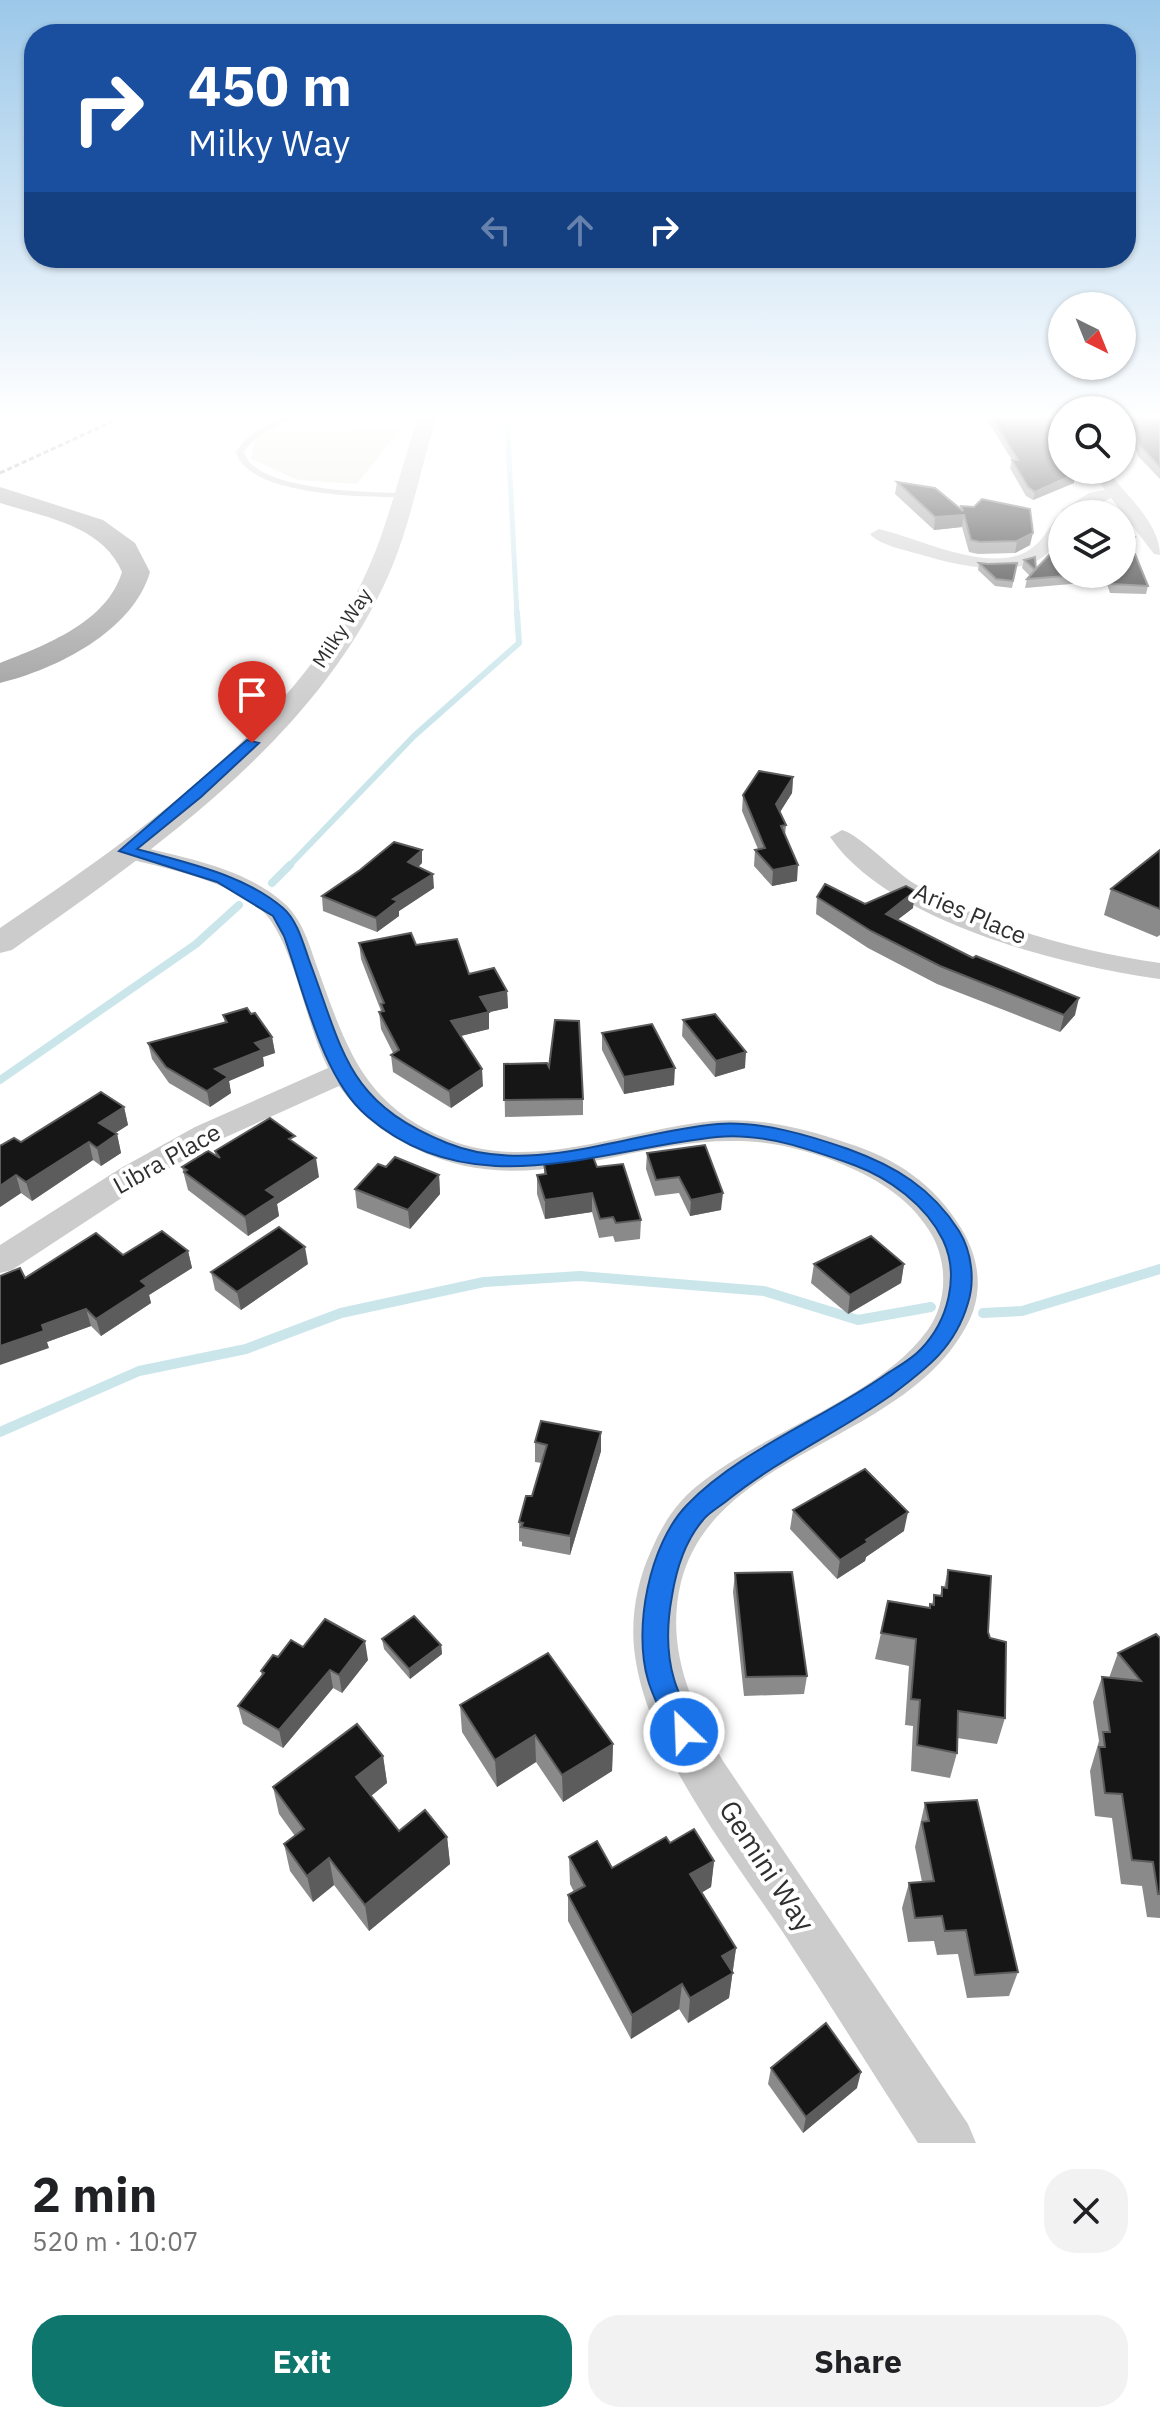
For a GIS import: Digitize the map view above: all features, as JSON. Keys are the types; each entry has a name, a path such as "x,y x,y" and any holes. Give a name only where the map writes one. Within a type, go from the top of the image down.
{"highway":[{"path":"0,674 95,629 127,600 135,579 128,554 94,526 70,518"}],"street":[{"name":"Milky Way","path":"0,943 126,851 252,743 333,648 369,592 393,518"},
{"path":"1136,518 1160,550"},
{"path":"879,534 903,544 988,563 1032,557 1048,541"},
{"name":"Aries Place","path":"842,837 878,872 991,929 1077,954 1160,971"},
{"name":"Gemini Way","path":"126,851 222,878 279,913 292,936 343,1073 372,1111 404,1133 448,1152 490,1161 532,1162 720,1130 802,1139 876,1166 920,1196 952,1236 961,1264 961,1294 951,1326 928,1357 871,1397 751,1468 694,1513 665,1566 654,1623 661,1679 696,1758 949,2143"},
{"name":"Libra Place","path":"0,1261 132,1176 194,1141 343,1073"}],"building":[{"path":"965,518 1031,518 1033,533 1017,541 971,540"},
{"path":"1048,556 1048,577 1027,579 1035,570 1024,560 1035,557 1036,569"},
{"path":"1136,556 1148,586 1136,585"},
{"path":"979,563 1017,563 1013,581 996,579"},
{"path":"759,771 793,777 776,804 786,825 781,826 798,865 773,870 755,850 765,848 743,795"},
{"path":"394,842 422,850 408,862 433,874 393,899 398,901 376,918 322,896 360,870"},
{"path":"1160,850 1160,909 1111,889"},
{"path":"825,884 865,904 906,886 915,891 886,914 973,958 976,956 1079,998 1064,1015 940,966 871,931 817,897"},
{"path":"411,933 416,945 457,939 469,974 494,968 507,991 480,997 489,1012 451,1021 482,1069 449,1091 391,1055 399,1050 379,1012 384,1011 381,1004 384,1003 359,943"},
{"path":"247,1008 251,1014 255,1013 272,1037 255,1043 262,1050 215,1069 228,1077 207,1091 166,1067 148,1043 227,1022 223,1015"},
{"path":"715,1014 746,1052 716,1061 683,1020"},
{"path":"555,1020 579,1021 583,1099 504,1100 504,1064 547,1063 549,1067"},
{"path":"652,1024 675,1068 624,1077 602,1033"},
{"path":"101,1092 124,1107 99,1123 117,1134 97,1148 89,1142 26,1182 16,1175 0,1186 0,1146 14,1138 21,1142"},
{"path":"270,1118 295,1136 289,1139 316,1158 266,1190 276,1197 245,1217 184,1172 187,1170 182,1167 208,1151 220,1158 215,1151"},
{"path":"705,1145 723,1193 691,1200 679,1177 656,1180 647,1153"},
{"path":"395,1157 439,1175 408,1210 355,1189 378,1164 386,1167"},
{"path":"593,1157 597,1167 623,1164 641,1220 616,1223 613,1217 600,1219 592,1193 545,1200 537,1175 546,1174 544,1164"},
{"path":"279,1227 305,1247 237,1292 211,1272"},
{"path":"162,1231 188,1251 141,1281 147,1286 96,1319 86,1309 42,1325 44,1331 0,1346 0,1276 20,1268 25,1278 96,1233 123,1255"},
{"path":"871,1236 904,1264 850,1295 814,1264"},
{"path":"541,1421 601,1432 570,1536 521,1527 523,1523 519,1522 526,1496 532,1496 547,1445 535,1442"},
{"path":"865,1469 908,1512 840,1560 793,1510"},
{"path":"948,1570 991,1576 988,1632 990,1638 1006,1642 1005,1718 958,1711 957,1753 917,1745 920,1700 911,1699 916,1639 881,1633 888,1601 930,1608 930,1604 934,1605 934,1595 942,1596 942,1587 947,1588"},
{"path":"792,1572 807,1676 746,1677 735,1573"},
{"path":"414,1616 441,1645 409,1669 382,1639"},
{"path":"325,1619 365,1641 339,1675 330,1670 279,1730 238,1706 264,1673 261,1671 273,1655 278,1657 291,1640 303,1647"},
{"path":"1156,1634 1160,1638 1160,1894 1153,1862 1132,1860 1122,1794 1105,1793 1099,1747 1105,1747 1103,1732 1110,1732 1102,1677 1141,1681 1118,1653"},
{"path":"548,1653 613,1744 562,1775 535,1735 495,1760 460,1705"},
{"path":"357,1724 383,1756 356,1777 399,1831 425,1810 447,1837 365,1905 329,1858 307,1876 284,1844 304,1829 273,1787"},
{"path":"977,1800 1018,1972 975,1975 966,1930 945,1931 942,1916 915,1918 909,1883 934,1881 922,1822 929,1821 925,1803"},
{"path":"694,1829 714,1861 690,1874 736,1948 722,1956 733,1973 690,1998 682,1984 632,2015 568,1895 585,1886 569,1857 597,1841 612,1868 666,1837 670,1843"},
{"path":"826,2023 861,2072 806,2117 771,2068"}],"waterway":[{"path":"512,518 517,615"},
{"path":"288,867 414,736 519,643 517,613"},
{"path":"272,883 288,867"},
{"path":"0,1080 196,944 239,905"},
{"path":"983,1313 1022,1311 1160,1269"},
{"path":"0,1432 139,1371 246,1349 341,1313 484,1282 580,1276 764,1291 858,1320 931,1307"}],"route":[{"path":"252,743 126,851 222,878 279,913 292,936 343,1073 372,1111 404,1133 448,1152 490,1161 532,1162 570,1157 656,1139 720,1130 765,1132 802,1139 876,1166 920,1196 952,1236 961,1264 961,1294 951,1326 928,1357 871,1397 751,1468 694,1513 665,1566 654,1623 661,1679 684,1732"}]}
